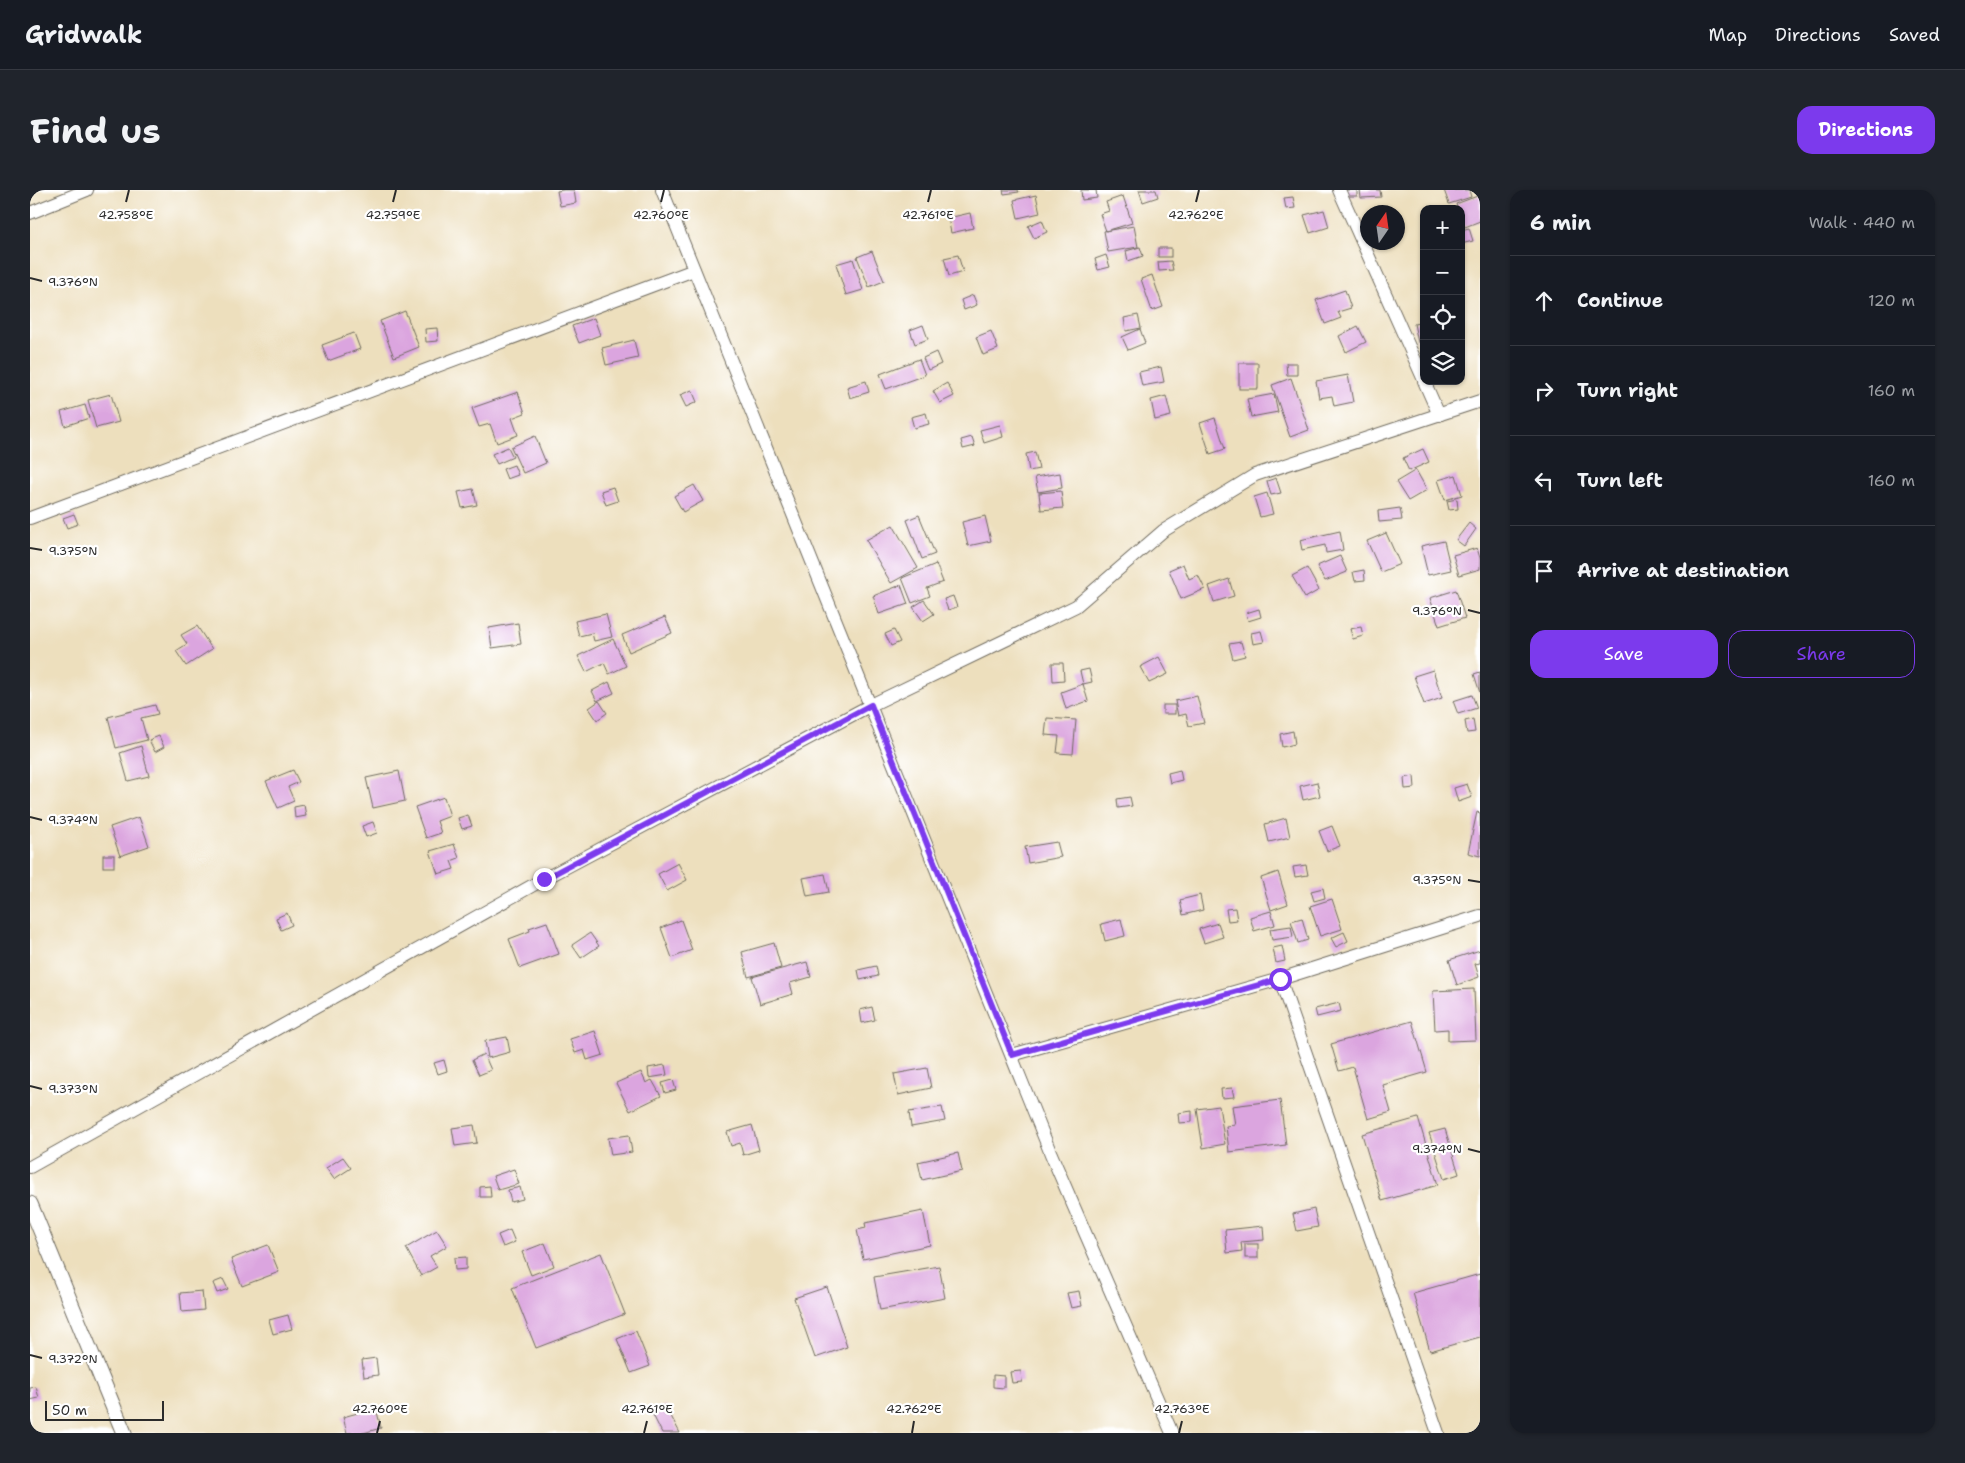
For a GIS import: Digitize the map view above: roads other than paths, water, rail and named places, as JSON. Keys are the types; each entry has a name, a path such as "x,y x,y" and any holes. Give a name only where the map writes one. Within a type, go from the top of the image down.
{"street":[{"path":"30,213 87,190"},
{"path":"662,190 1051,1154 1172,1433"},
{"path":"1339,190 1420,372"},
{"path":"30,518 694,270"},
{"path":"1426,385 1439,415"},
{"path":"30,1167 544,879 871,705 1076,606 1163,531 1255,475 1480,401"},
{"path":"1012,1055 1280,979 1480,916"},
{"path":"1280,979 1438,1433"},
{"path":"30,1204 124,1433"}]}
